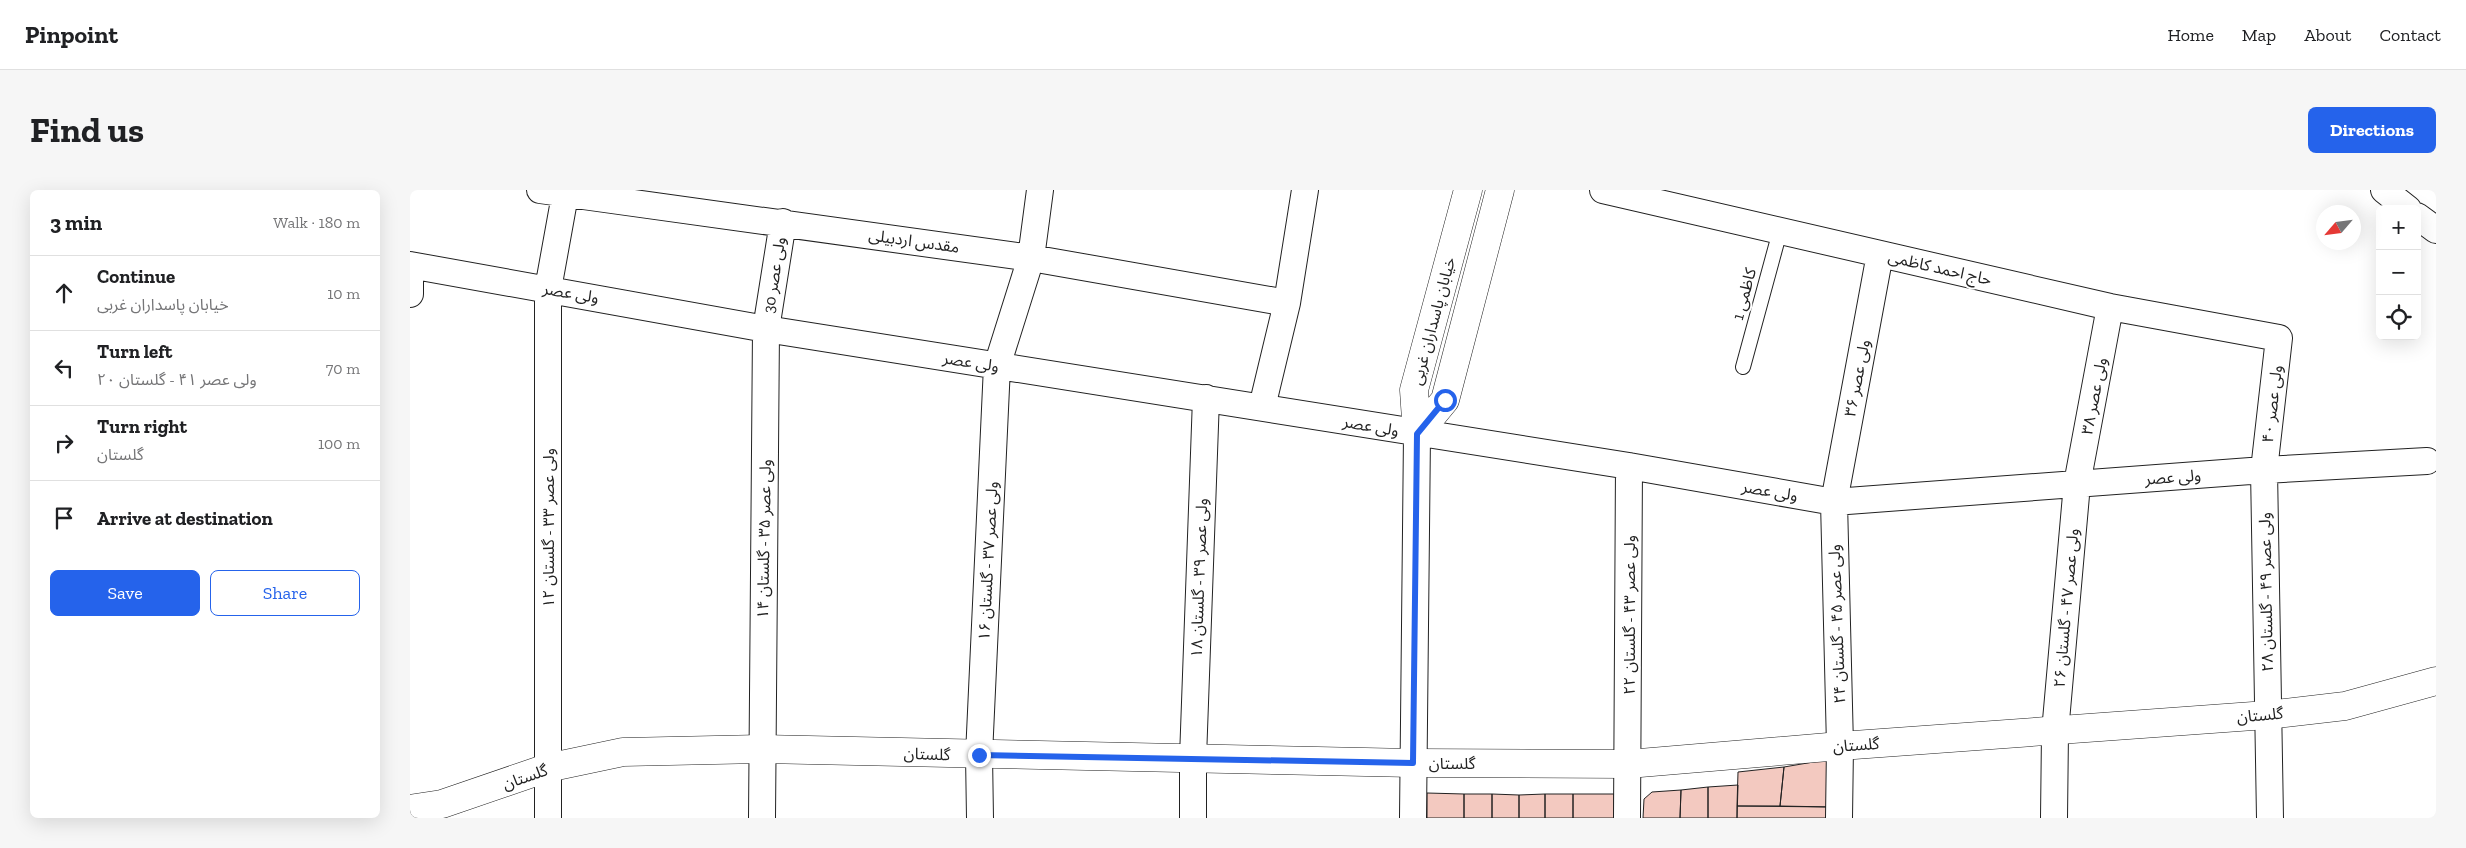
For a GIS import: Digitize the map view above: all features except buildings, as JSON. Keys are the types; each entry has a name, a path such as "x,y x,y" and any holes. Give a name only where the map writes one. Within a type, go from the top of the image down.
{"street":[{"name":"مقدس اردبیلی","path":"540,190 565,195 783,222 1031,258 1287,303"},
{"name":"ولی عصر ۳۷ - گلستان ۱۶","path":"980,818 979,755 997,366 1031,258 1040,190"},
{"path":"1262,407 1287,303 1305,190"},
{"name":"خیابان پاسداران غربی","path":"1417,434 1414,390 1468,190"},
{"name":"خیابان پاسداران غربی","path":"1417,434 1445,400 1500,190"},
{"name":"حاج احمد کاظمی","path":"1603,190 2110,308 2279,338"},
{"path":"2384,190 2403,205"},
{"name":"ولی عصر ۳۳ - گلستان ۱۲","path":"548,818 548,289 565,195"},
{"path":"2421,219 2436,230"},
{"name":"ولی عصر 30","path":"766,328 783,222"},
{"name":"ولی عصر ۳۶","path":"1834,502 1880,254"},
{"path":"410,265 410,294"},
{"name":"ولی عصر","path":"410,265 766,328 1262,407 1417,434 1629,466 1834,502 2264,470 2427,461"},
{"name":"ولی عصر ۳۸","path":"2077,484 2110,308"},
{"name":"ولی عصر ۳۵ - گلستان ۱۴","path":"762,818 761,749 766,328"},
{"name":"ولی عصر ۴۰","path":"2264,470 2279,338"},
{"name":"ولی عصر ۳۹ - گلستان ۱۸","path":"1193,818 1193,758 1206,398"},
{"path":"1412,818 1417,434"},
{"name":"ولی عصر ۴۳ - گلستان ۲۲","path":"1627,818 1629,466"},
{"name":"ولی عصر ۴۹ - گلستان ۲۸","path":"2264,470 2270,818"},
{"name":"ولی عصر ۴۷ - گلستان ۲۶","path":"2054,818 2055,732 2077,484"},
{"name":"ولی عصر ۴۵ - گلستان ۲۴","path":"1834,502 1840,746 1839,818"},
{"name":"گلستان","path":"410,810 442,804 548,768 623,752 761,749 1413,763 1628,764 1840,746 2055,732 2267,715 2345,706 2436,681"}],"lane":[{"name":"کاظمی 1","path":"1743,367 1780,231"}],"route":[{"path":"979,755 1413,763 1417,434 1445,400"}]}
